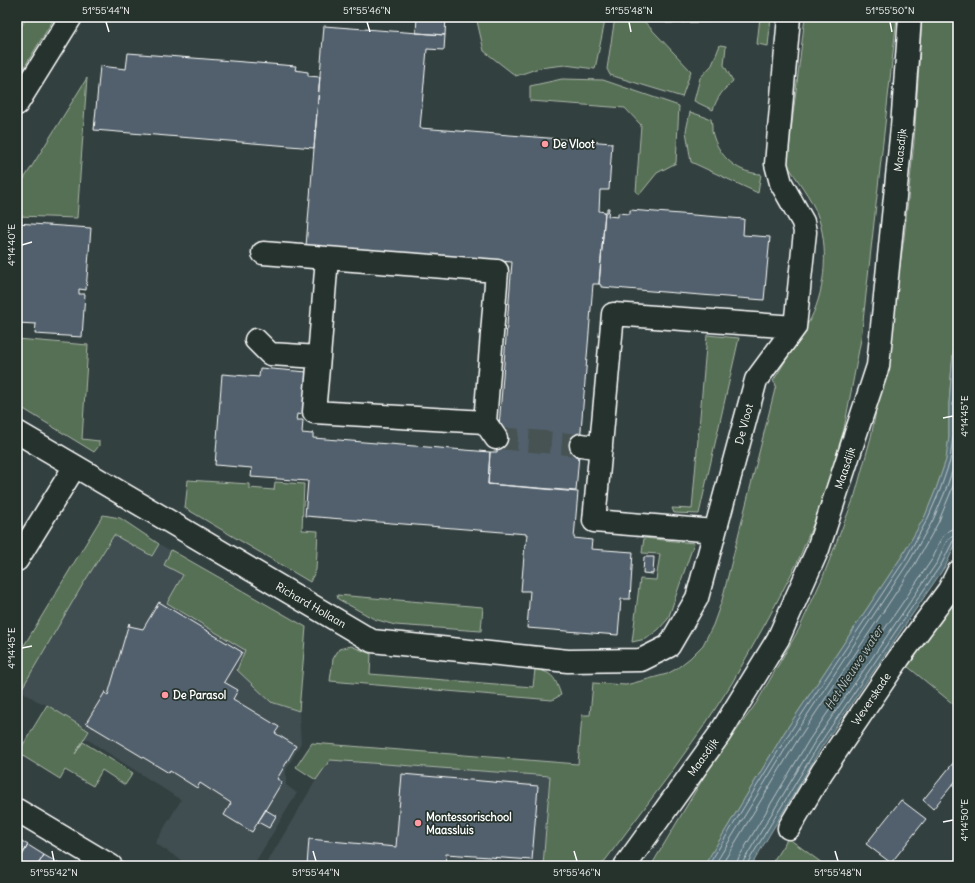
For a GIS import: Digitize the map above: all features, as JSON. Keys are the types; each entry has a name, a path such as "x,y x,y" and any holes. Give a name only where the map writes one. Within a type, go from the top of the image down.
{"street":[{"path":"17,104 71,17"},
{"path":"715,531 594,521 591,447 614,314 795,327 805,232 803,222 781,183 776,164 789,17"},
{"name":"Maasdijk","path":"625,866 719,735 778,639 818,549 878,366 902,127 910,17"},
{"path":"263,253 497,271 490,430 314,412 327,258"},
{"name":"De Vloot","path":"641,660 669,646 697,598 756,380 795,327"},
{"path":"256,340 270,354 319,357"},
{"name":"Richard Hollaan","path":"17,432 372,641 568,661 641,660"},
{"path":"17,560 76,466"},
{"name":"Weverskade","path":"789,828 822,772 898,658 949,590 958,572"},
{"path":"17,810 110,866"}],"shaded area":[{"name":"De Parasol","path":"103,515 120,518 159,544 306,627 299,711 301,743 286,770 286,785 297,793 253,866 190,866 155,843 181,800 85,738 89,730 17,688 17,657"},
{"name":"Montessorischool Maassluis","path":"330,760 550,776 543,866 265,866 316,780"}],"green space":[{"path":"27,17 55,17 17,79 17,33"},
{"path":"476,17 604,17 605,21 595,69 565,65 539,68 516,76 484,51"},
{"path":"615,17 640,17 691,71 682,97 610,75 607,69"},
{"path":"662,17 712,17 710,22 666,23"},
{"path":"760,17 771,17 768,46 757,44"},
{"path":"805,17 897,17 861,339 844,429 816,517 798,561 769,617 732,683 706,723 601,866 543,866 550,776 330,760 316,780 296,767 312,743 578,764 582,715 590,715 593,683 626,685 667,674 690,658 703,645 713,625 722,600 776,385 773,381 811,318 823,280 824,253 821,226 811,201 787,164"},
{"path":"922,17 958,17 958,313 952,365 949,404 949,436 946,460 925,516 902,556 784,733 704,866 651,866 705,775 757,702 799,629 822,579 855,495 871,437 885,365 904,238 914,142"},
{"path":"720,45 726,46 724,65 733,81 721,94 713,110 694,101 700,78 712,65"},
{"path":"87,78 77,218 17,216 17,190"},
{"path":"562,79 603,80 679,106 676,163 657,173 640,194 636,192 641,125 625,108 530,101 530,86"},
{"path":"690,112 711,119 712,131 717,145 720,151 730,162 742,170 761,174 758,193 691,162 686,131"},
{"path":"707,335 739,338 699,514 674,513 672,508 692,509"},
{"path":"17,339 88,345 82,439 99,441 99,446 94,452 17,405"},
{"path":"188,480 249,484 249,488 274,490 275,482 304,484 302,530 318,531 316,570 310,582 185,508"},
{"path":"103,515 120,518 159,544 152,556 114,535 83,584 21,690 17,688 17,657"},
{"path":"644,538 694,543 668,619 658,630 646,639 632,642 640,579 656,580 660,554 642,553"},
{"path":"171,550 306,627 299,711 271,702 237,670 245,650 167,603 183,575 164,565"},
{"path":"958,593 958,708 907,666"},
{"path":"337,595 483,607 481,631 395,625 374,619 338,599"},
{"path":"351,646 371,654 370,674 533,687 535,669 546,672 553,677 561,695 552,700 330,681 333,659 339,649"},
{"path":"47,705 89,731 75,754 83,742 133,773 125,785 102,770 93,786 65,770 60,779 18,753"},
{"path":"788,838 826,866 770,866"}],"water":[{"name":"Het Nieuwe water","path":"958,313 958,539 946,565 821,748 751,866 704,866 784,733 902,556 925,516 946,460 949,436 949,404 952,365"}],"building":[{"path":"417,17 446,17 445,35 416,33"},
{"path":"324,26 445,35 444,50 427,49 420,128 612,143 609,190 600,190 599,211 605,212 599,284 593,284 576,491 488,484 490,452 497,452 512,262 306,246"},
{"path":"128,53 296,66 295,70 308,72 308,76 320,77 314,148 94,130 100,66 126,69"},
{"path":"607,208 609,208 608,216 618,217 618,213 630,214 630,210 744,219 743,235 770,237 764,300 601,287 599,284 605,212 607,212"},
{"path":"17,223 91,228 86,290 79,289 79,294 85,294 82,337 35,334 36,324 17,323"},
{"path":"260,368 307,372 304,415 297,414 296,420 303,420 302,433 313,433 313,438 490,452 488,484 578,492 574,538 592,540 591,549 633,552 630,599 621,599 618,635 527,628 530,591 521,591 527,534 305,516 308,481 251,477 252,468 215,465 222,374 259,377"},
{"path":"644,557 654,557 653,574 643,573"},
{"path":"159,602 242,652 224,682 238,690 233,699 279,727 275,733 296,746 277,779 282,782 252,832 224,815 231,803 200,783 197,788 170,771 169,773 86,723 105,692 108,695 129,623 129,626 143,629"},
{"path":"958,757 958,778 933,809 923,800"},
{"path":"402,774 538,786 532,860 446,854 445,866 307,866 309,839 396,847"},
{"path":"901,800 926,819 891,863 866,844"},
{"path":"266,810 276,816 269,828 258,822"},
{"path":"17,838 28,845 17,864"},
{"path":"28,845 44,855 37,866 17,866 17,864"},
{"path":"44,855 63,866 37,866"}],"tunnel":[{"path":"496,438 581,445"}],"place":[{"name":"De Vloot","path":"545,144"},
{"name":"De Parasol","path":"165,695"},
{"name":"Montessorischool Maassluis","path":"418,823"}]}
